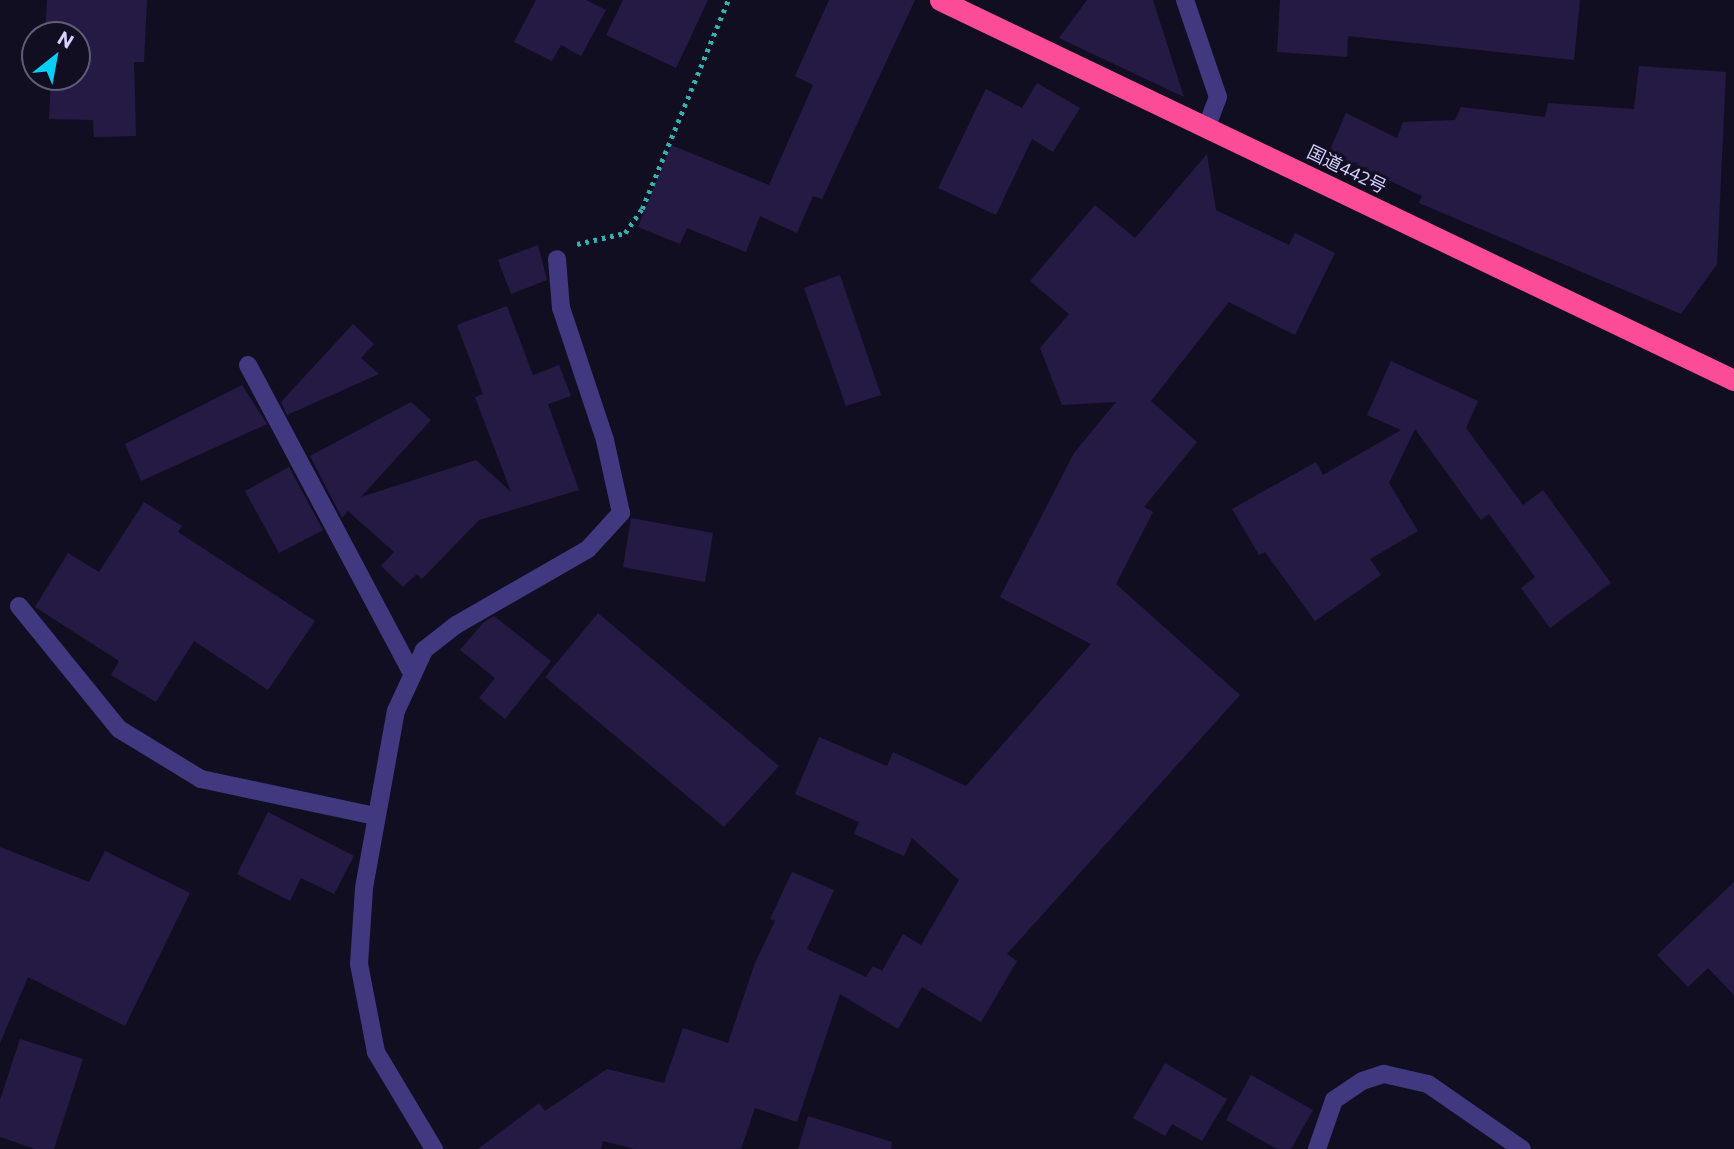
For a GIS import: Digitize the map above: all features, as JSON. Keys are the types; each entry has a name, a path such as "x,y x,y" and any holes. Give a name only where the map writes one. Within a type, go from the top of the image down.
{"highway":[{"name":"国道442号","path":"940,0 1734,380"}],"street":[{"path":"1185,0 1218,97 1207,126"},
{"path":"434,1149 376,1052 359,964 375,816 396,711 424,650 456,625 588,549 621,513 605,440 561,308 556,259"},
{"path":"248,365 412,673"},
{"path":"19,606 118,729 201,779 375,816"},
{"path":"1317,1149 1334,1100 1362,1081 1384,1074 1428,1084 1522,1149"}],"path":[{"path":"556,259 575,245 625,233 642,209 728,0"}],"building":[{"path":"47,0 147,0 144,62 134,62 136,136 94,137 93,120 49,119 50,91 91,91 91,21 46,21"},
{"path":"536,0 586,0 606,10 581,56 561,45 552,61 514,42"},
{"path":"623,0 708,0 676,68 606,35"},
{"path":"829,0 915,0 822,199 813,196 797,233 760,216 746,252 687,228 680,244 638,227 671,145 769,185 813,85 795,76"},
{"path":"1087,0 1153,0 1184,97 1059,38"},
{"path":"1280,0 1580,0 1574,60 1348,36 1347,57 1277,52"},
{"path":"1639,66 1726,72 1717,264 1681,314 1419,203 1422,196 1329,152 1346,113 1397,138 1403,122 1455,120 1461,107 1545,117 1548,103 1634,109"},
{"path":"1037,83 1080,108 1053,152 1032,139 996,215 938,188 986,89 1022,108"},
{"path":"1207,154 1216,210 1289,245 1295,233 1335,253 1295,335 1229,302 1151,401 1197,442 1144,507 1153,512 1116,584 1240,695 1007,954 1017,961 981,1022 922,987 898,1029 840,994 797,1122 755,1108 741,1149 635,1149 603,1141 601,1149 478,1149 539,1103 545,1111 607,1069 664,1083 683,1028 728,1043 755,963 775,921 770,919 792,872 834,890 807,949 866,977 873,966 882,971 903,934 921,945 959,880 912,838 904,856 854,834 859,822 795,794 819,737 887,766 893,752 966,786 1091,644 1000,597 1074,453 1116,402 1062,405 1040,348 1069,314 1030,281 1095,205 1135,238"},
{"path":"538,245 547,280 511,294 498,260"},
{"path":"840,275 881,395 846,406 804,288"},
{"path":"507,306 533,375 559,365 571,396 548,404 579,490 479,520 422,579 417,574 403,587 381,566 394,552 348,511 342,518 310,456 411,402 431,420 361,497 476,460 511,492 475,397 483,394 457,325"},
{"path":"353,324 374,344 361,358 379,374 287,415 281,402"},
{"path":"1391,361 1478,401 1466,428 1523,505 1543,490 1611,583 1550,628 1521,588 1535,577 1489,514 1481,520 1415,429 1389,483 1418,531 1370,559 1381,575 1315,621 1265,552 1259,555 1232,509 1316,462 1323,475 1401,430 1367,415"},
{"path":"242,385 267,424 141,481 125,444"},
{"path":"289,467 323,530 279,553 245,491"},
{"path":"144,502 182,526 178,532 315,621 268,690 194,641 156,702 111,675 119,661 35,607 68,553 99,572"},
{"path":"631,518 713,533 705,582 623,567"},
{"path":"598,613 779,766 724,827 545,677"},
{"path":"494,616 551,661 505,719 479,698 495,678 460,650 483,623"},
{"path":"268,812 354,856 334,894 301,878 290,901 237,874"},
{"path":"0,847 89,882 105,851 190,893 125,1026 28,977 0,1043"},
{"path":"1734,882 1734,995 1708,968 1688,987 1657,955"},
{"path":"20,1039 83,1059 54,1149 35,1149 0,1137 0,1100"},
{"path":"1165,1063 1227,1099 1202,1141 1172,1124 1165,1136 1133,1118"},
{"path":"1251,1075 1313,1110 1291,1149 1277,1149 1226,1120"},
{"path":"808,1116 892,1142 891,1149 798,1149"}]}
